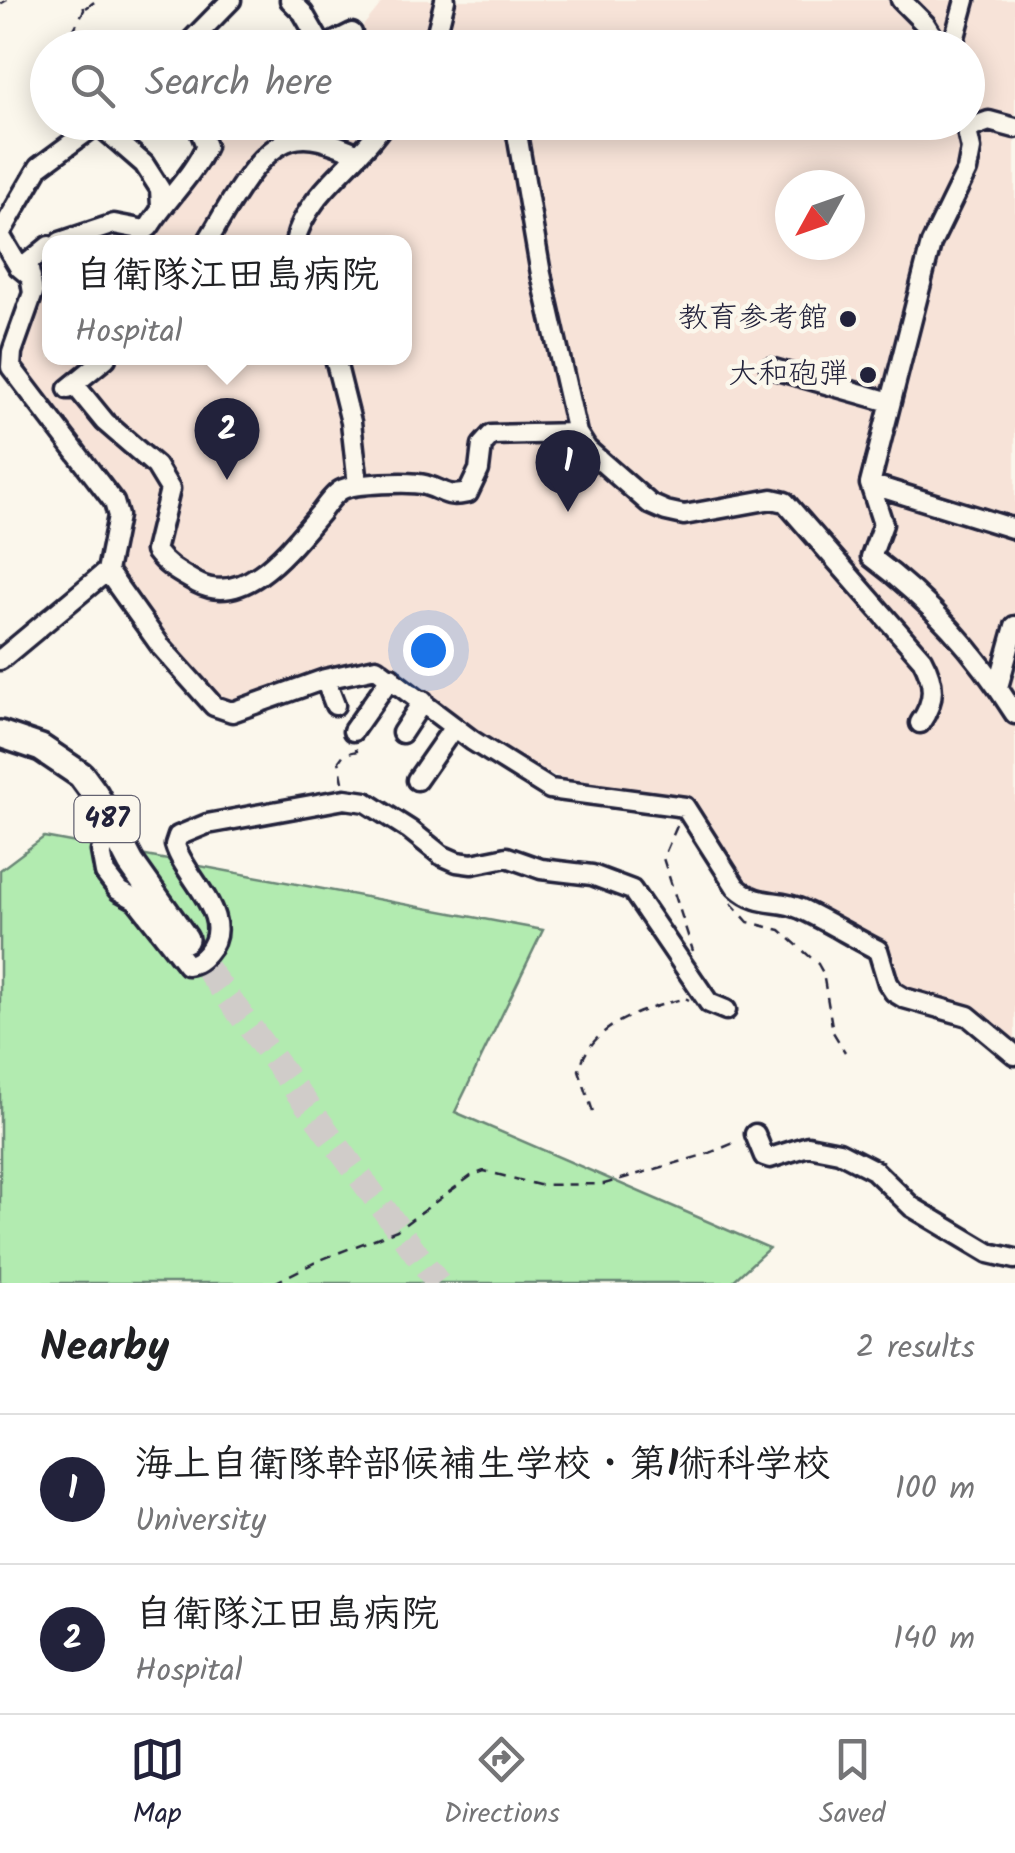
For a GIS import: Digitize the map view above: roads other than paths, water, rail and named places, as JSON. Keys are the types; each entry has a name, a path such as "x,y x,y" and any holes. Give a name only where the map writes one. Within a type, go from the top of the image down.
{"highway":[{"name":"487","path":"0,734 40,748 81,775 95,794 130,864 185,939"}],"street":[{"path":"202,30 231,0"},
{"path":"290,0 313,30"},
{"path":"437,30 444,0"},
{"path":"901,0 930,30"},
{"path":"957,30 965,0"},
{"path":"985,122 1015,128"},
{"path":"30,277 19,267 0,234 39,167 76,140"},
{"path":"118,140 144,164 160,188 162,207"},
{"path":"81,235 114,224 145,230 195,169 206,146 204,140"},
{"path":"211,235 238,190 271,151 290,140"},
{"path":"317,140 359,154"},
{"path":"297,235 299,225 319,197 370,140"},
{"path":"518,140 542,274 577,432 588,448 650,504 666,511 684,515 772,499 785,502 922,659 932,677 934,695 920,723"},
{"path":"969,140 967,170 931,244 870,484 883,524 870,557 938,612 1015,714"},
{"path":"0,660 107,571 117,533 114,502 11,367 12,352 33,293 28,263 42,252"},
{"path":"98,365 71,387 156,466 170,489 156,550 167,566 206,588 237,587 259,574 282,556 340,490 358,485 424,484 449,497 468,494 480,470 482,445 491,435 577,432"},
{"path":"337,365 351,422 358,485"},
{"path":"770,368 890,402"},
{"path":"870,484 1015,529"},
{"path":"107,571 162,648 222,711 244,708 325,679 376,668 532,780 550,788 685,807 736,888 747,898 797,906 878,950 894,992 968,1016 1015,1055"},
{"path":"998,687 1015,626"},
{"path":"354,732 391,677"},
{"path":"325,679 335,705"},
{"path":"402,733 423,701"},
{"path":"417,780 454,726"},
{"path":"114,834 101,850 104,873 118,890 136,900 187,965 194,965 216,941 218,926 213,910 178,857 174,845 178,836 207,824 345,799 366,802 457,862 472,864 507,856 542,870 592,874 632,890 709,1003 721,1008"},
{"path":"755,1134 764,1156 770,1158 808,1146 839,1152 874,1170 912,1207 989,1253 1015,1259"}],"tunnel":[{"path":"185,939 438,1283"}],"place":[{"name":"教育参考館","path":"848,319"},
{"name":"大和砲弾","path":"868,375"},
{"name":"自衛隊江田島病院","path":"227,480"},
{"name":"海上自衛隊幹部候補生学校・第1術科学校","path":"568,512"}]}
